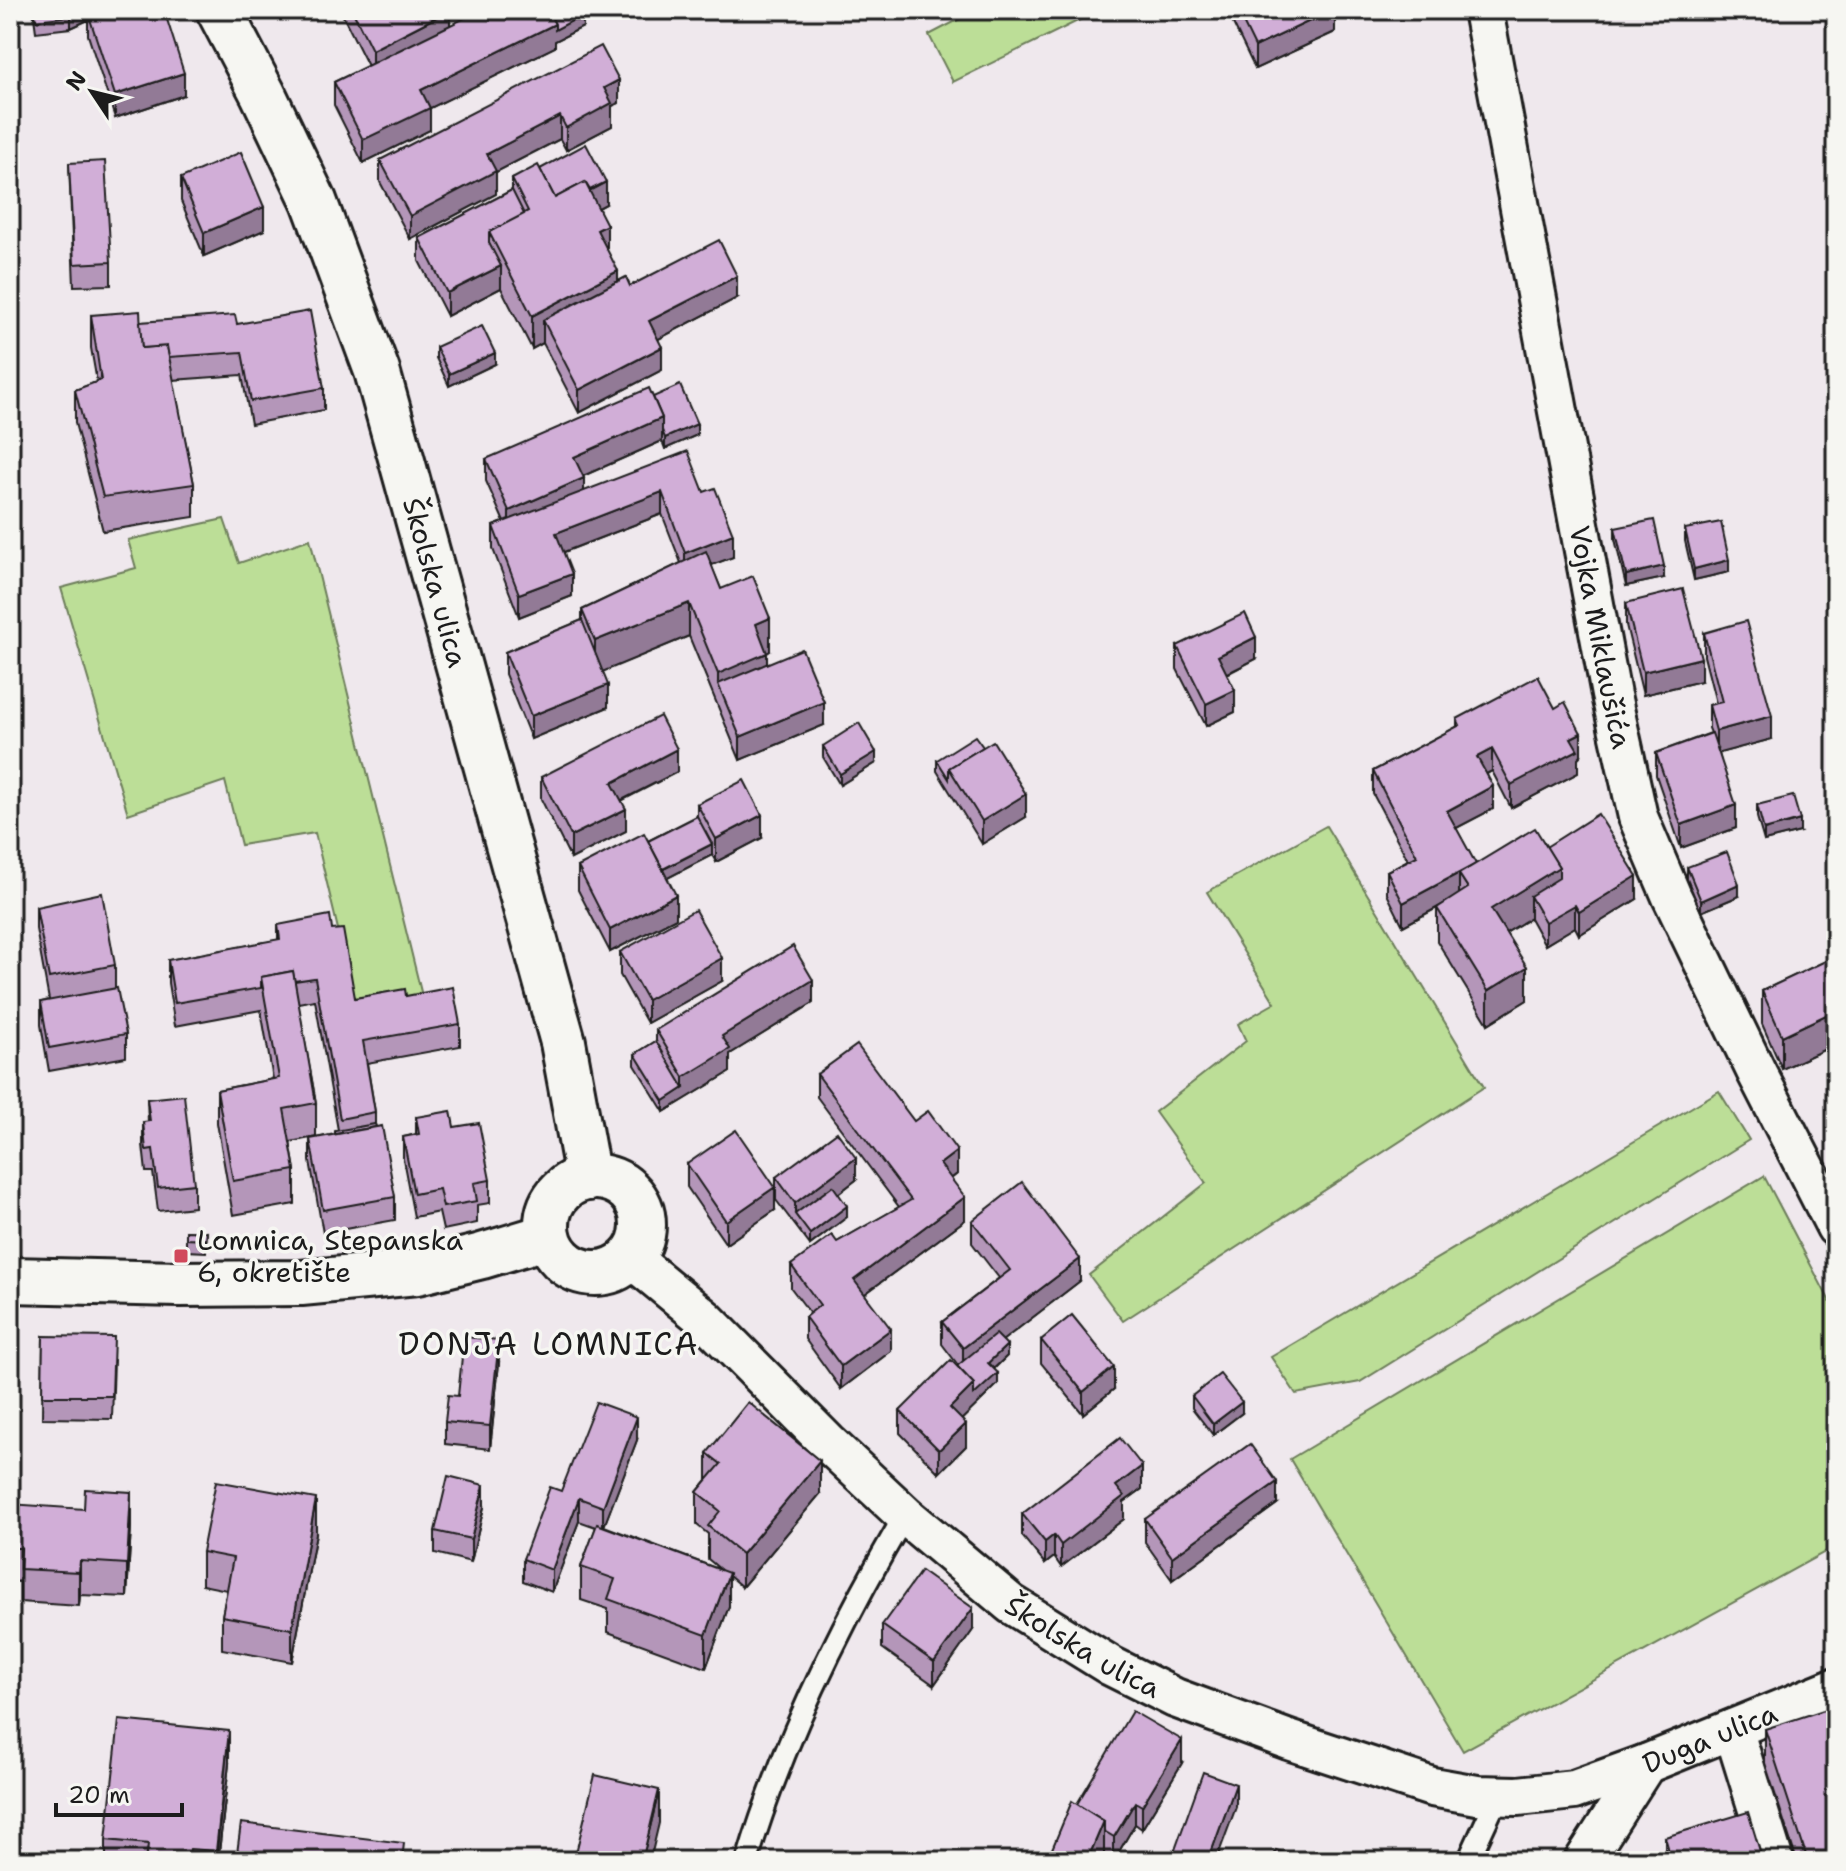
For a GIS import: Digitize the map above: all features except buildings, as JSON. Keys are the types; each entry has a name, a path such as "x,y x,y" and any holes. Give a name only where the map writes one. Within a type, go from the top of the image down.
{"street":[{"name":"Školska ulica","path":"219,10 314,201 377,371 563,1042 588,1178"},
{"name":"Vojka Miklaušića","path":"1483,10 1611,695 1638,817 1672,897 1836,1227"},
{"path":"588,1178 603,1178 619,1184 632,1195 641,1210 643,1226 631,1258 617,1268 600,1273 583,1272 567,1264 555,1252 548,1236 547,1221 551,1205 573,1183 588,1178"},
{"path":"10,1280 301,1283 417,1272 548,1236"},
{"name":"Školska ulica","path":"631,1258 705,1319 828,1443 905,1515 1011,1604 1111,1666 1175,1698 1432,1787 1477,1795 1574,1790 1646,1764"},
{"name":"Duga ulica","path":"1584,1861 1646,1764 1836,1687"},
{"path":"1733,1729 1774,1861"}],"lane":[{"path":"747,1861 788,1746 817,1681 848,1616 905,1515"},
{"path":"1468,1861 1498,1796"}],"green space":[{"path":"977,10 1100,10 953,82 929,35"},
{"path":"224,519 239,563 310,539 423,1000 358,1013 315,833 241,845 225,781 128,814 61,588 136,568 128,540"},
{"path":"1326,826 1484,1087 1123,1321 1089,1275 1206,1183 1155,1112 1246,1041 1238,1024 1275,1003 1207,892"},
{"path":"1719,1091 1749,1140 1360,1382 1296,1394 1271,1357"},
{"path":"1764,1176 1836,1313 1836,1546 1463,1751 1290,1459"}],"place":[{"name":"Lomnica, Stepanska 6, okretište","path":"181,1256"}],"district":[{"name":"DONJA LOMNICA","path":"549,1343"}]}
